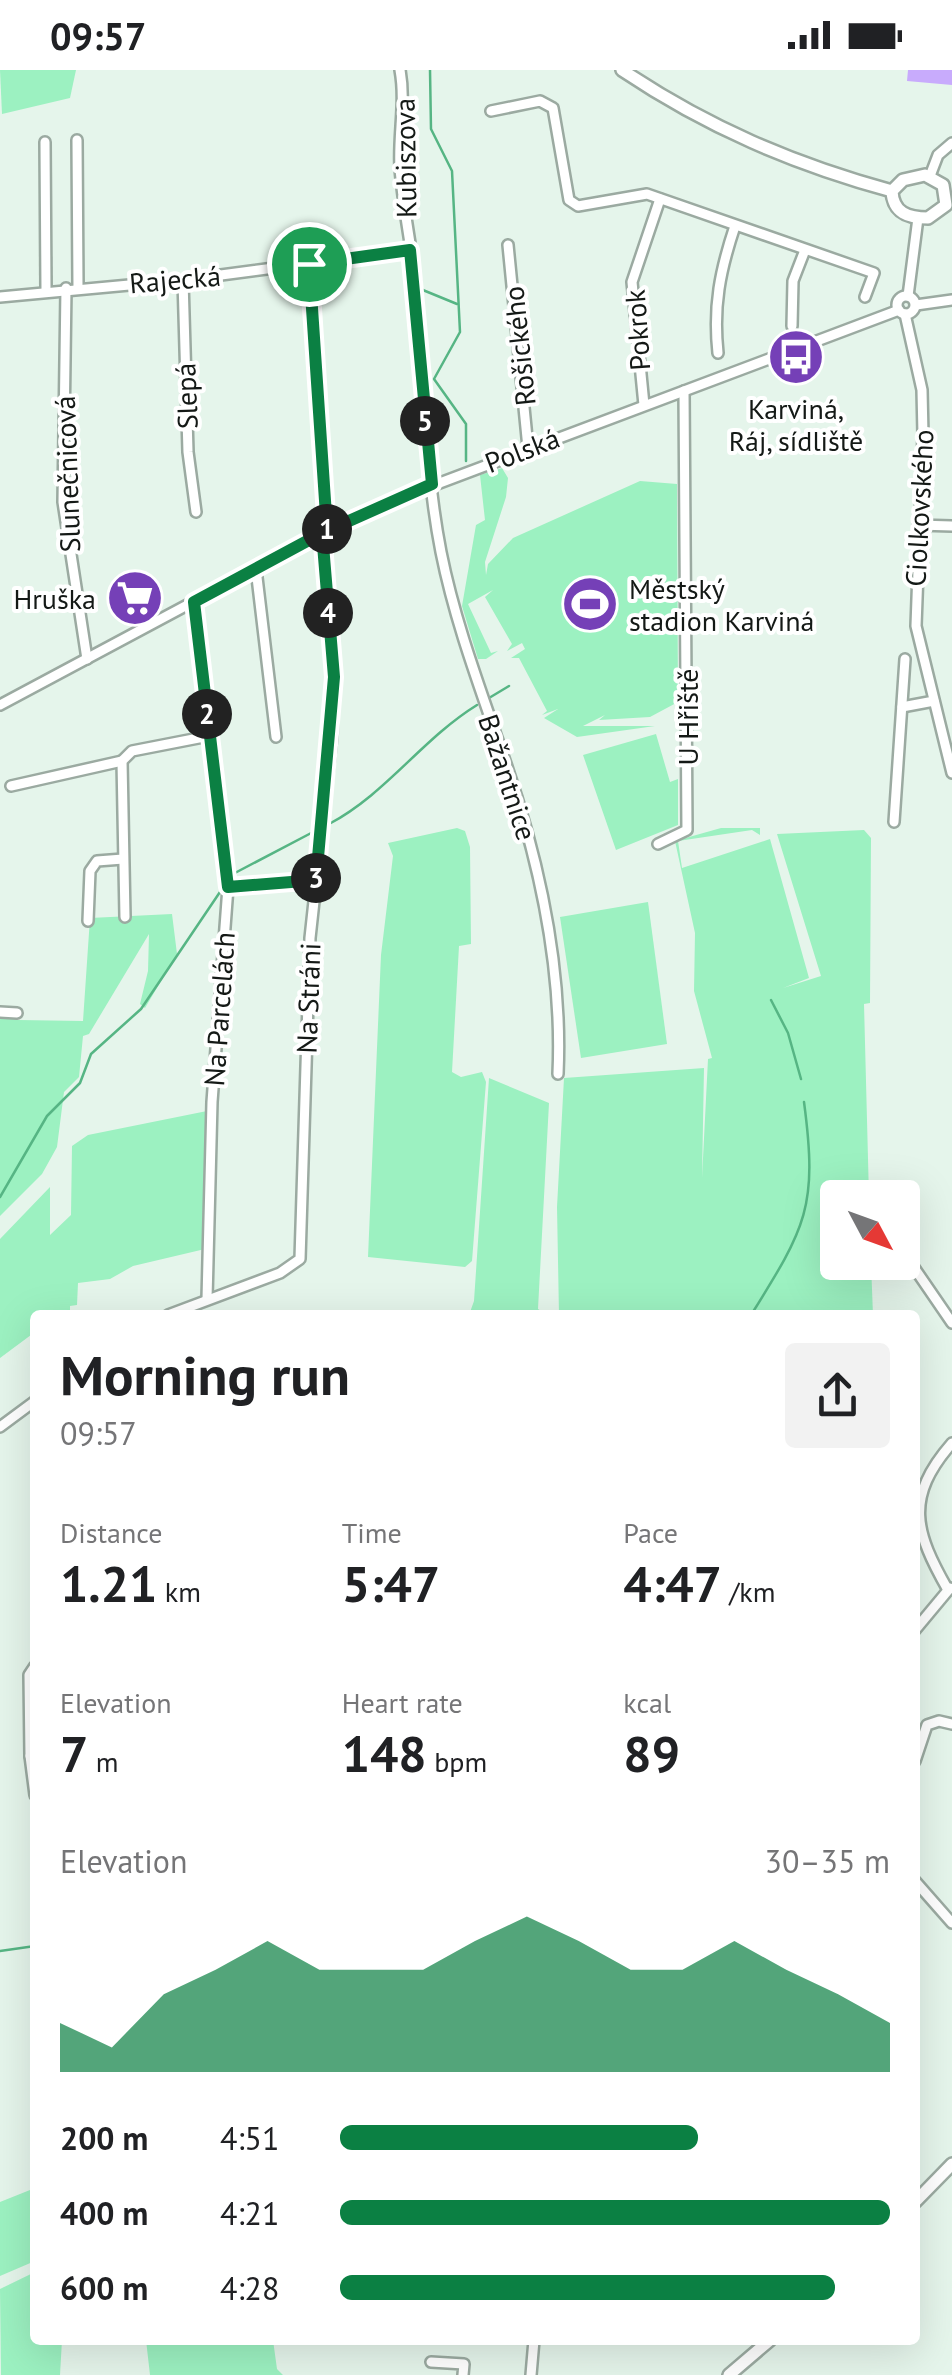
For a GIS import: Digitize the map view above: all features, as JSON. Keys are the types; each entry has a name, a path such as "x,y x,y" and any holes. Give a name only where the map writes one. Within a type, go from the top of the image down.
{"main road":[{"path":"622,70 734,137 822,171 892,191"},
{"path":"930,176 944,185 950,200 938,214 918,218 897,208 892,191 909,177 930,176"},
{"path":"920,2197 952,2164"},
{"path":"729,2375 764,2345"}],"street":[{"name":"Kubiszova","path":"400,70 405,97 400,163 432,484"},
{"path":"491,111 540,101 553,108 570,200 578,206 647,194 874,273 865,298"},
{"path":"77,140 78,287"},
{"path":"45,142 46,289"},
{"path":"930,176 938,155 952,142"},
{"name":"Pokrok","path":"644,405 632,282 660,199"},
{"path":"918,218 908,296 916,305 952,300"},
{"path":"718,353 714,310 718,276 735,226"},
{"name":"Rošického","path":"508,245 528,448"},
{"name":"Rajecká","path":"0,296 182,280 410,250"},
{"path":"792,326 793,281 805,250"},
{"name":"Na Stráni","path":"180,1310 280,1274 300,1259 307,989 334,677 309,264"},
{"name":"Slepá","path":"182,280 188,452 196,512"},
{"name":"Slunečnicová","path":"66,288 64,502 87,659"},
{"path":"902,312 900,299 908,296"},
{"name":"Polská","path":"0,705 324,532 432,484 916,305"},
{"name":"Ciolkovského","path":"902,312 922,390 916,626 952,773"},
{"name":"U Hřiště","path":"658,844 687,830 684,391"},
{"name":"Bažantnice","path":"432,484 441,552 468,654 503,755 541,888 558,981 558,1074"},
{"path":"918,525 952,526"},
{"path":"256,569 276,737"},
{"name":"Na Parcelách","path":"194,602 228,887 212,1102 207,1299"},
{"path":"894,822 906,659"},
{"path":"902,707 934,701"},
{"path":"12,786 122,761 132,751 210,736"},
{"path":"122,761 125,917"},
{"path":"88,921 90,871 96,861 124,859"},
{"path":"228,887 316,880"},
{"path":"0,1012 16,1013"},
{"path":"920,1276 952,1323"},
{"path":"0,1426 30,1405"},
{"path":"920,1514 928,1476 952,1443"},
{"path":"920,1532 924,1548 950,1588 920,1624"},
{"path":"920,1746 927,1724 939,1720 952,1724"},
{"path":"920,1888 952,1923"},
{"path":"531,2375 534,2345"},
{"path":"430,2362 464,2364 463,2375"}],"green space":[{"path":"0,70 76,70 70,98 2,114"},
{"name":"Městský stadion Karviná","path":"502,468 508,478 506,497 485,562 486,575 488,564 513,538 640,481 677,484 678,702 650,717 599,720 605,715 583,726 655,726 577,737 544,718 558,709 542,715 547,711 519,658 511,658 525,649 522,643 507,651 512,644 485,597 493,590 468,604 491,653 498,651 478,659 462,606 476,525 485,520 480,475"},
{"path":"656,734 670,782 678,779 678,825 616,850 583,755"},
{"path":"457,828 465,831 470,847 471,944 459,946 452,1072 461,1077 482,1072 486,1082 472,1261 465,1267 368,1257 381,955 393,856 388,843"},
{"path":"721,828 760,828 760,835 752,830 678,841 682,868 770,839 809,978 783,988 821,976 777,834 864,830 871,838 870,1003 864,1004 869,1180 820,1180 820,1280 872,1280 873,1310 559,1310 557,1207 564,1078 704,1068 702,1178 708,1059 712,1058 694,991 695,933 675,841"},
{"path":"648,902 667,1044 581,1058 560,917"},
{"path":"172,914 177,954 145,1008 140,1004 148,971 149,934 89,1034 83,1036 79,1077 64,1092 57,1147 42,1174 0,1216 0,1015 17,1016 18,1020 83,1021 90,918"},
{"path":"489,1078 549,1103 540,1310 471,1310"},
{"path":"207,1111 205,1249 133,1266 110,1279 78,1283 77,1305 70,1306 70,1310 30,1310 30,1336 0,1358 0,1239 50,1187 50,1235 71,1215 72,1146 88,1135"},
{"path":"30,2190 30,2263 0,2276 0,2202"},
{"path":"30,2274 30,2345 62,2345 60,2375 1,2375 0,2289"},
{"path":"147,2345 274,2345 277,2369 283,2375 150,2375"}],"building":[{"path":"908,70 952,70 952,85 907,81"}],"waterway":[{"path":"430,70 431,129 452,171 460,332 434,379 466,424 466,461"},
{"path":"418,288 457,304"},
{"path":"489,698 509,686"},
{"path":"329,824 368,798 477,705"},
{"path":"233,874 315,831"},
{"path":"0,1197 47,1116 80,1083 91,1054 141,1009 222,889"},
{"path":"771,1000 788,1033 801,1079"},
{"path":"754,1310 796,1237 803,1215 809,1167 804,1102"},
{"path":"0,1951 30,1947"}],"place":[{"name":"Karviná, Ráj, sídliště","path":"796,357"},
{"name":"Hruška","path":"135,598"},
{"name":"Městský stadion Karviná","path":"590,604"}],"route":[{"path":"410,250 432,484 322,533 334,677 332,736 316,880 228,887 227,853 194,602 327,530 314,395 309,264 410,250"}]}
